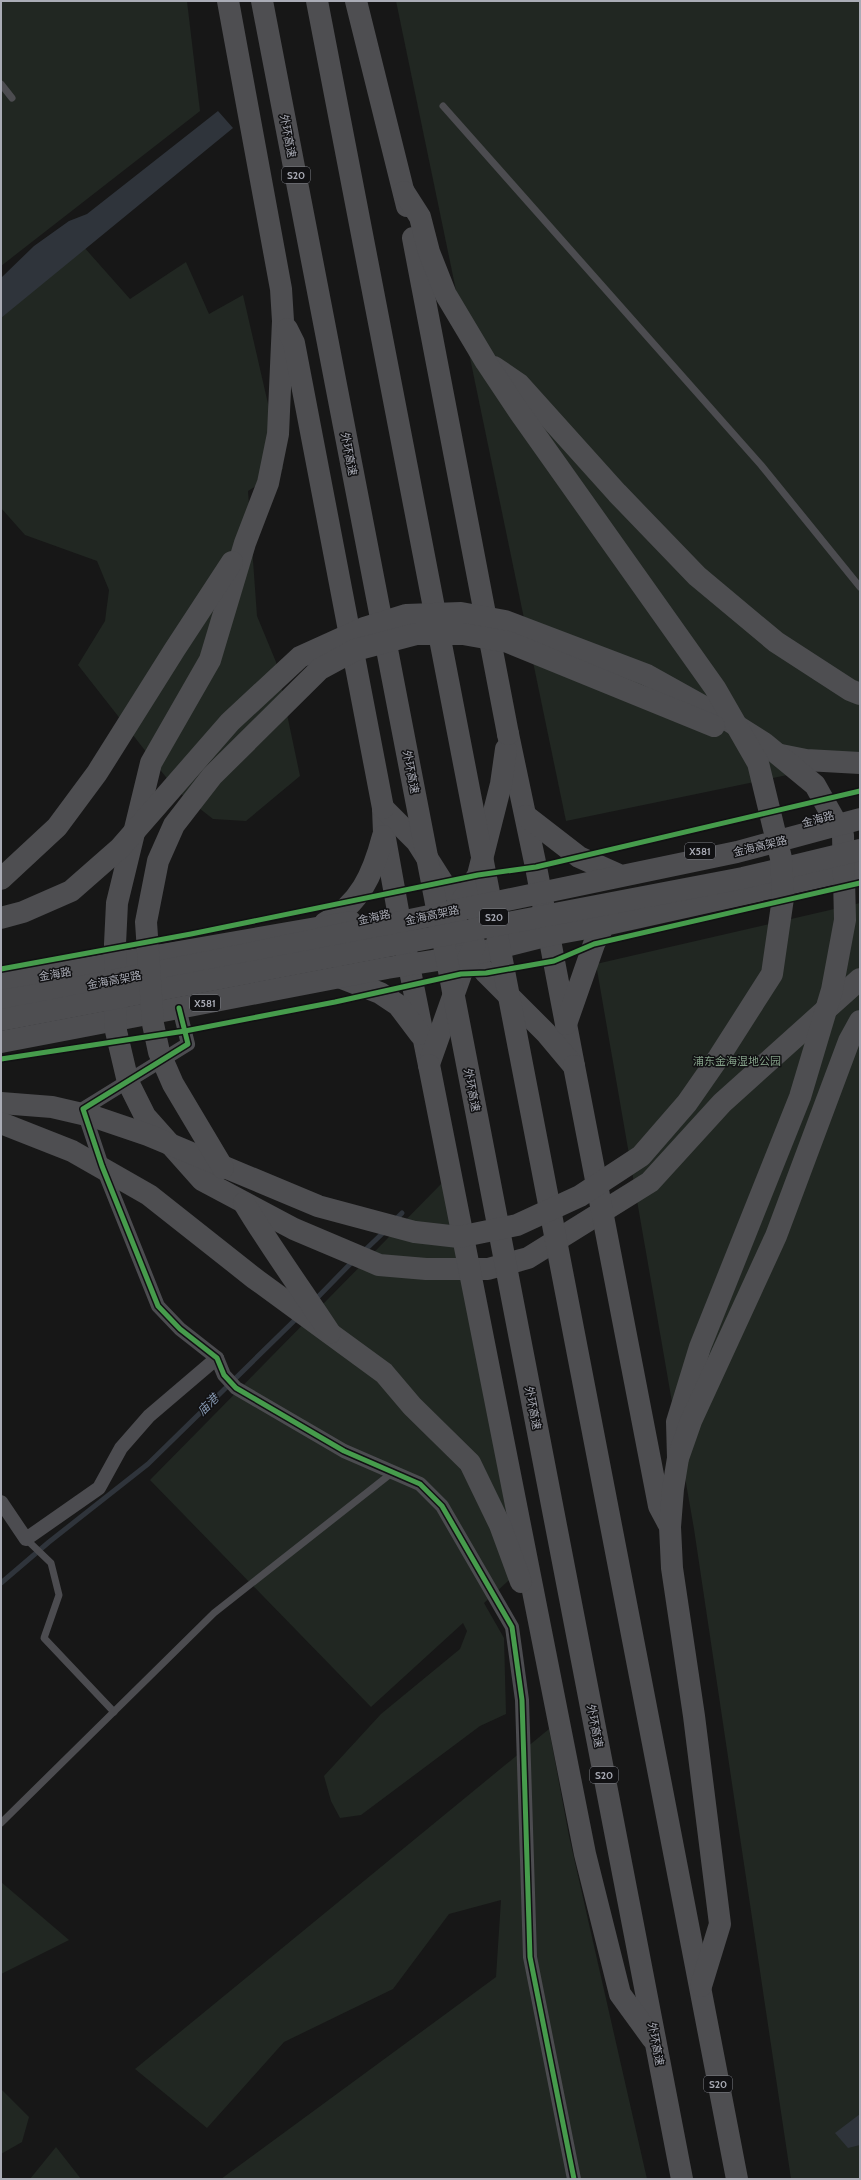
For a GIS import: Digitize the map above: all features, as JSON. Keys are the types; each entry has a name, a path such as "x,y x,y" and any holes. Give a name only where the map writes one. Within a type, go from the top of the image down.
{"main road":[{"path":"228,1 237,56 277,258 281,289 283,321 278,434 268,483 245,543 210,660 151,762 117,903 115,944 116,1031 128,1082 145,1116 202,1180 294,1229 379,1264 426,1270 488,1269 528,1258 650,1182 722,1103 860,979"},
{"name":"外环高速","path":"262,1 682,2179"},
{"name":"S20","path":"317,1 737,2179"},
{"path":"356,1 404,192 659,1506 670,1527"},
{"path":"1,1103 52,1107 95,1117 148,1135 318,1206 415,1232 460,1237 517,1225 580,1196 641,1156 687,1103 724,1051 772,974 783,898 781,858 758,763 715,688 520,413 486,362 446,295 432,259 420,217 404,192"},
{"path":"283,321 294,343 383,808 384,832 405,910 416,963 424,1039 429,1066 585,1854 620,1994 656,2044"},
{"path":"486,362 520,384 617,493 703,581 776,642 850,690 860,694"},
{"path":"1,879 57,827 97,773 174,649 245,543"},
{"path":"1,918 23,912 71,891 120,848 230,722 300,657 364,628 406,615 461,613 505,621 647,675 726,719 775,752 815,785 842,835 845,920 832,990 800,1097 700,1347 677,1422 678,1458 673,1489 670,1527 672,1568 694,1716 720,1924 700,1989"},
{"path":"330,1333 298,1283 265,1238 186,1108 173,1084 159,1052 153,1024 146,922 158,861 174,825 212,776 320,669 355,650 416,634 463,634 508,642 706,722 764,751 806,760 860,763"},
{"path":"416,963 451,929 463,899 478,875 501,784 508,734"},
{"path":"383,808 417,842 443,883 488,922 522,942"},
{"name":"金海路","path":"1,983 296,932 463,899 516,891 539,885 560,886 617,874 860,808"},
{"path":"526,816 579,857 617,874"},
{"name":"金海高架路","path":"1,1001 65,990 737,852 860,819"},
{"path":"296,932 324,924 342,914 364,888 384,832"},
{"name":"金海高架路","path":"1,1020 743,878 860,850"},
{"name":"X581","path":"1,1042 339,977 470,954 549,935 604,925 860,868"},
{"path":"429,1066 461,974 470,954 488,922 516,891"},
{"path":"405,910 451,929 470,954 546,1033 574,1066"},
{"path":"566,1025 594,944 604,925"},
{"path":"339,977 380,993 398,1005 424,1039"},
{"path":"678,1458 706,1385 776,1236 849,1040 860,1021"},
{"path":"1,1123 72,1151 149,1195 254,1278 384,1373 412,1406 470,1463 500,1525 544,1643"}],"street":[{"path":"179,1008 188,1044 83,1109 102,1166 158,1306 180,1329 217,1358 224,1375 236,1388 344,1451 420,1484 442,1506 512,1627 522,1700 530,1957 574,2179"},
{"path":"1,1502 28,1541 98,1488 121,1448 149,1416 217,1358"}],"lane":[{"path":"1,84 12,98"},
{"path":"443,106 761,465 860,587"},
{"path":"1,1823 214,1613 393,1472"},
{"path":"28,1541 51,1563 59,1595 44,1638 114,1712"}],"green space":[{"path":"1,1 187,1 200,111 1,266"},
{"path":"396,1 860,1 860,760 566,821"},
{"path":"83,246 130,299 186,262 209,314 243,295 283,469 248,491 257,616 276,662 300,776 246,821 213,819 176,790 78,665 105,621 109,590 97,561 25,535 1,508 1,313"},
{"name":"浦东金海湿地公园","path":"860,903 860,2179 791,2179 694,1529 596,964"},
{"path":"445,1180 520,1570 484,1603 504,1638 506,1714 480,1726 361,1815 340,1818 331,1801 324,1776 381,1714 460,1649 467,1631 463,1623 371,1707 150,1480"},
{"path":"549,1729 569,1836 647,2179 221,2179 496,1977 501,1900 449,1914 393,1989 284,2042 207,2128 135,2069"},
{"path":"1,1882 69,1940 1,1974"},
{"path":"1,2089 29,2117 22,2142 1,2154"},
{"path":"56,2147 81,2179 30,2179"}],"shaded area":[{"path":"218,111 233,128 1,318 1,278 34,246 69,221 87,214"},
{"path":"860,2114 860,2145 848,2148 835,2133"}],"waterway":[{"name":"庙港","path":"394,1221 402,1213"},
{"name":"庙港","path":"363,1252 386,1230"},
{"name":"庙港","path":"315,1300 354,1260"},
{"name":"庙港","path":"1,1583 49,1542 148,1464 298,1317"}],"cycle path":[{"path":"1,969 191,934 478,875 536,867 860,791"},
{"path":"1,1059 185,1031 335,1002 461,974 486,973 554,961 594,944 860,883"},
{"path":"179,1008 188,1044 83,1109 102,1166 158,1306 180,1329 217,1358 224,1375 236,1388 344,1451 420,1484 442,1506 512,1627 522,1700 530,1957 574,2179"}]}
